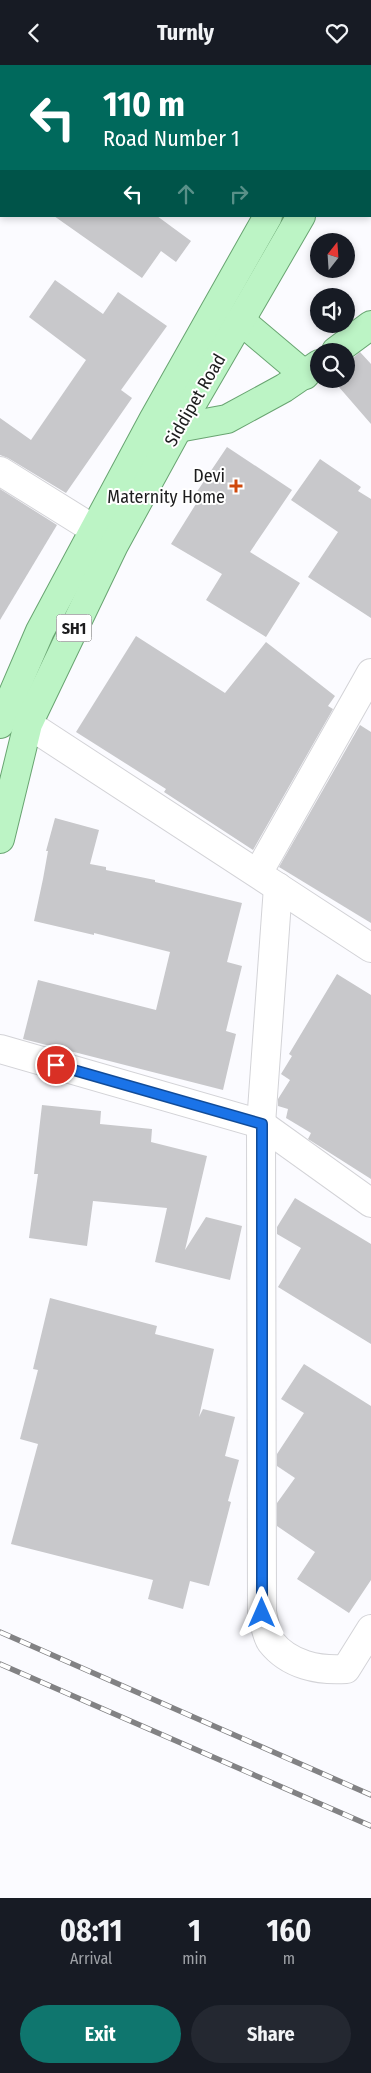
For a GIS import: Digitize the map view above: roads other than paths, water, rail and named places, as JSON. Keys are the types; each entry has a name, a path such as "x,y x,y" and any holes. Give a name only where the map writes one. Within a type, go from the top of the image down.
{"main road":[{"name":"Siddipet Road","path":"0,839 28,723 105,538 165,424 268,217"},
{"name":"Siddipet Road","path":"165,424 240,320 300,217"},
{"path":"240,320 310,368"},
{"path":"347,343 371,325"},
{"path":"165,424 227,419 310,370"},
{"name":"Siddipet Road","path":"0,725 40,631 105,538"}],"street":[{"path":"0,471 105,538"},
{"path":"367,688 268,880 262,1124 262,1613 270,1641 287,1657 307,1667 328,1671 346,1669 371,1629"},
{"path":"28,723 371,948"},
{"path":"0,1049 262,1124 371,1203"}],"railway":[{"path":"0,1632 371,1795"},
{"path":"0,1664 371,1826"}],"place":[{"name":"Devi Maternity Home","path":"236,486"}]}
